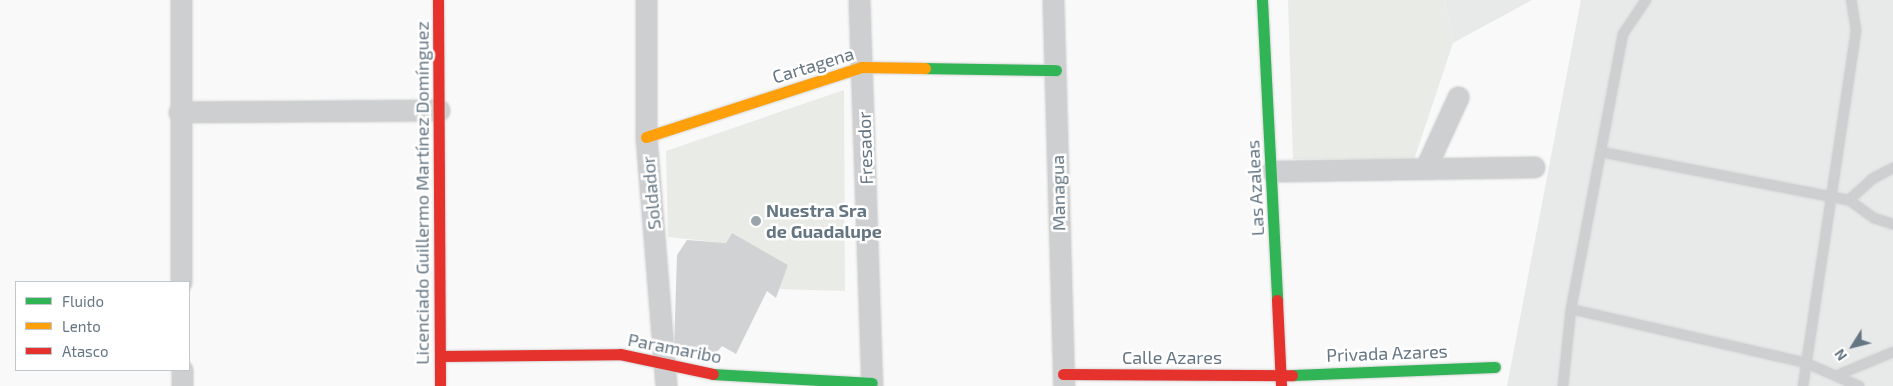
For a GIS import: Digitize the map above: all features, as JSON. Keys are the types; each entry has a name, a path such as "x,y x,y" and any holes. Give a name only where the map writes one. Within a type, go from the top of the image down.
{"street":[{"path":"181,0 179,112 181,281"},
{"name":"Licenciado Guillermo Martínez Domínguez","path":"438,0 440,386"},
{"name":"Soldador","path":"646,0 646,137 666,386"},
{"name":"Fresador","path":"859,0 872,384"},
{"name":"Managua","path":"1053,0 1063,380"},
{"name":"Las Azaleas","path":"1262,0 1281,381"},
{"name":"Cartagena","path":"646,137 861,67 1056,70"},
{"path":"1426,167 1458,97"},
{"path":"179,112 439,110"},
{"path":"1272,171 1426,167 1534,167"},
{"name":"Paramaribo","path":"441,356 620,354 664,362 710,374 872,384"},
{"name":"Privada Azares","path":"1281,381 1495,367"},
{"path":"182,371 182,386"},
{"name":"Calle Azares","path":"1063,380 1281,381"}],"lane":[{"path":"1562,386 1571,310 1623,34 1646,0"},
{"path":"1803,386 1829,198 1856,30 1851,0"},
{"path":"1601,152 1829,198 1849,200 1874,218 1893,224"},
{"path":"1849,200 1872,179 1893,168"},
{"path":"1571,310 1806,363 1840,374 1859,386"},
{"path":"1840,374 1893,352"}],"shaded area":[{"path":"1288,0 1445,0 1453,43 1414,160 1293,159"},
{"path":"1445,0 1532,0 1453,43"},
{"path":"1581,0 1893,0 1893,386 1507,386"},
{"path":"844,90 845,291 779,289 788,265 732,233 726,243 668,237 666,151"}],"building":[{"path":"732,233 788,265 776,298 767,291 736,354 722,346 716,353 674,351 677,255 687,240 726,243"}],"traffic: fast":[{"path":"1262,0 1277,300"},
{"path":"925,68 1056,70"},
{"path":"1292,375 1495,367"},
{"path":"713,374 872,383"}],"traffic: slow":[{"path":"646,137 861,67 925,68"}],"traffic: jam":[{"path":"438,0 440,386"},
{"path":"1277,300 1281,386"},
{"path":"441,356 620,354 713,374"},
{"path":"1063,374 1292,375"}],"place":[{"name":"Nuestra Sra de Guadalupe","path":"756,221"}]}
